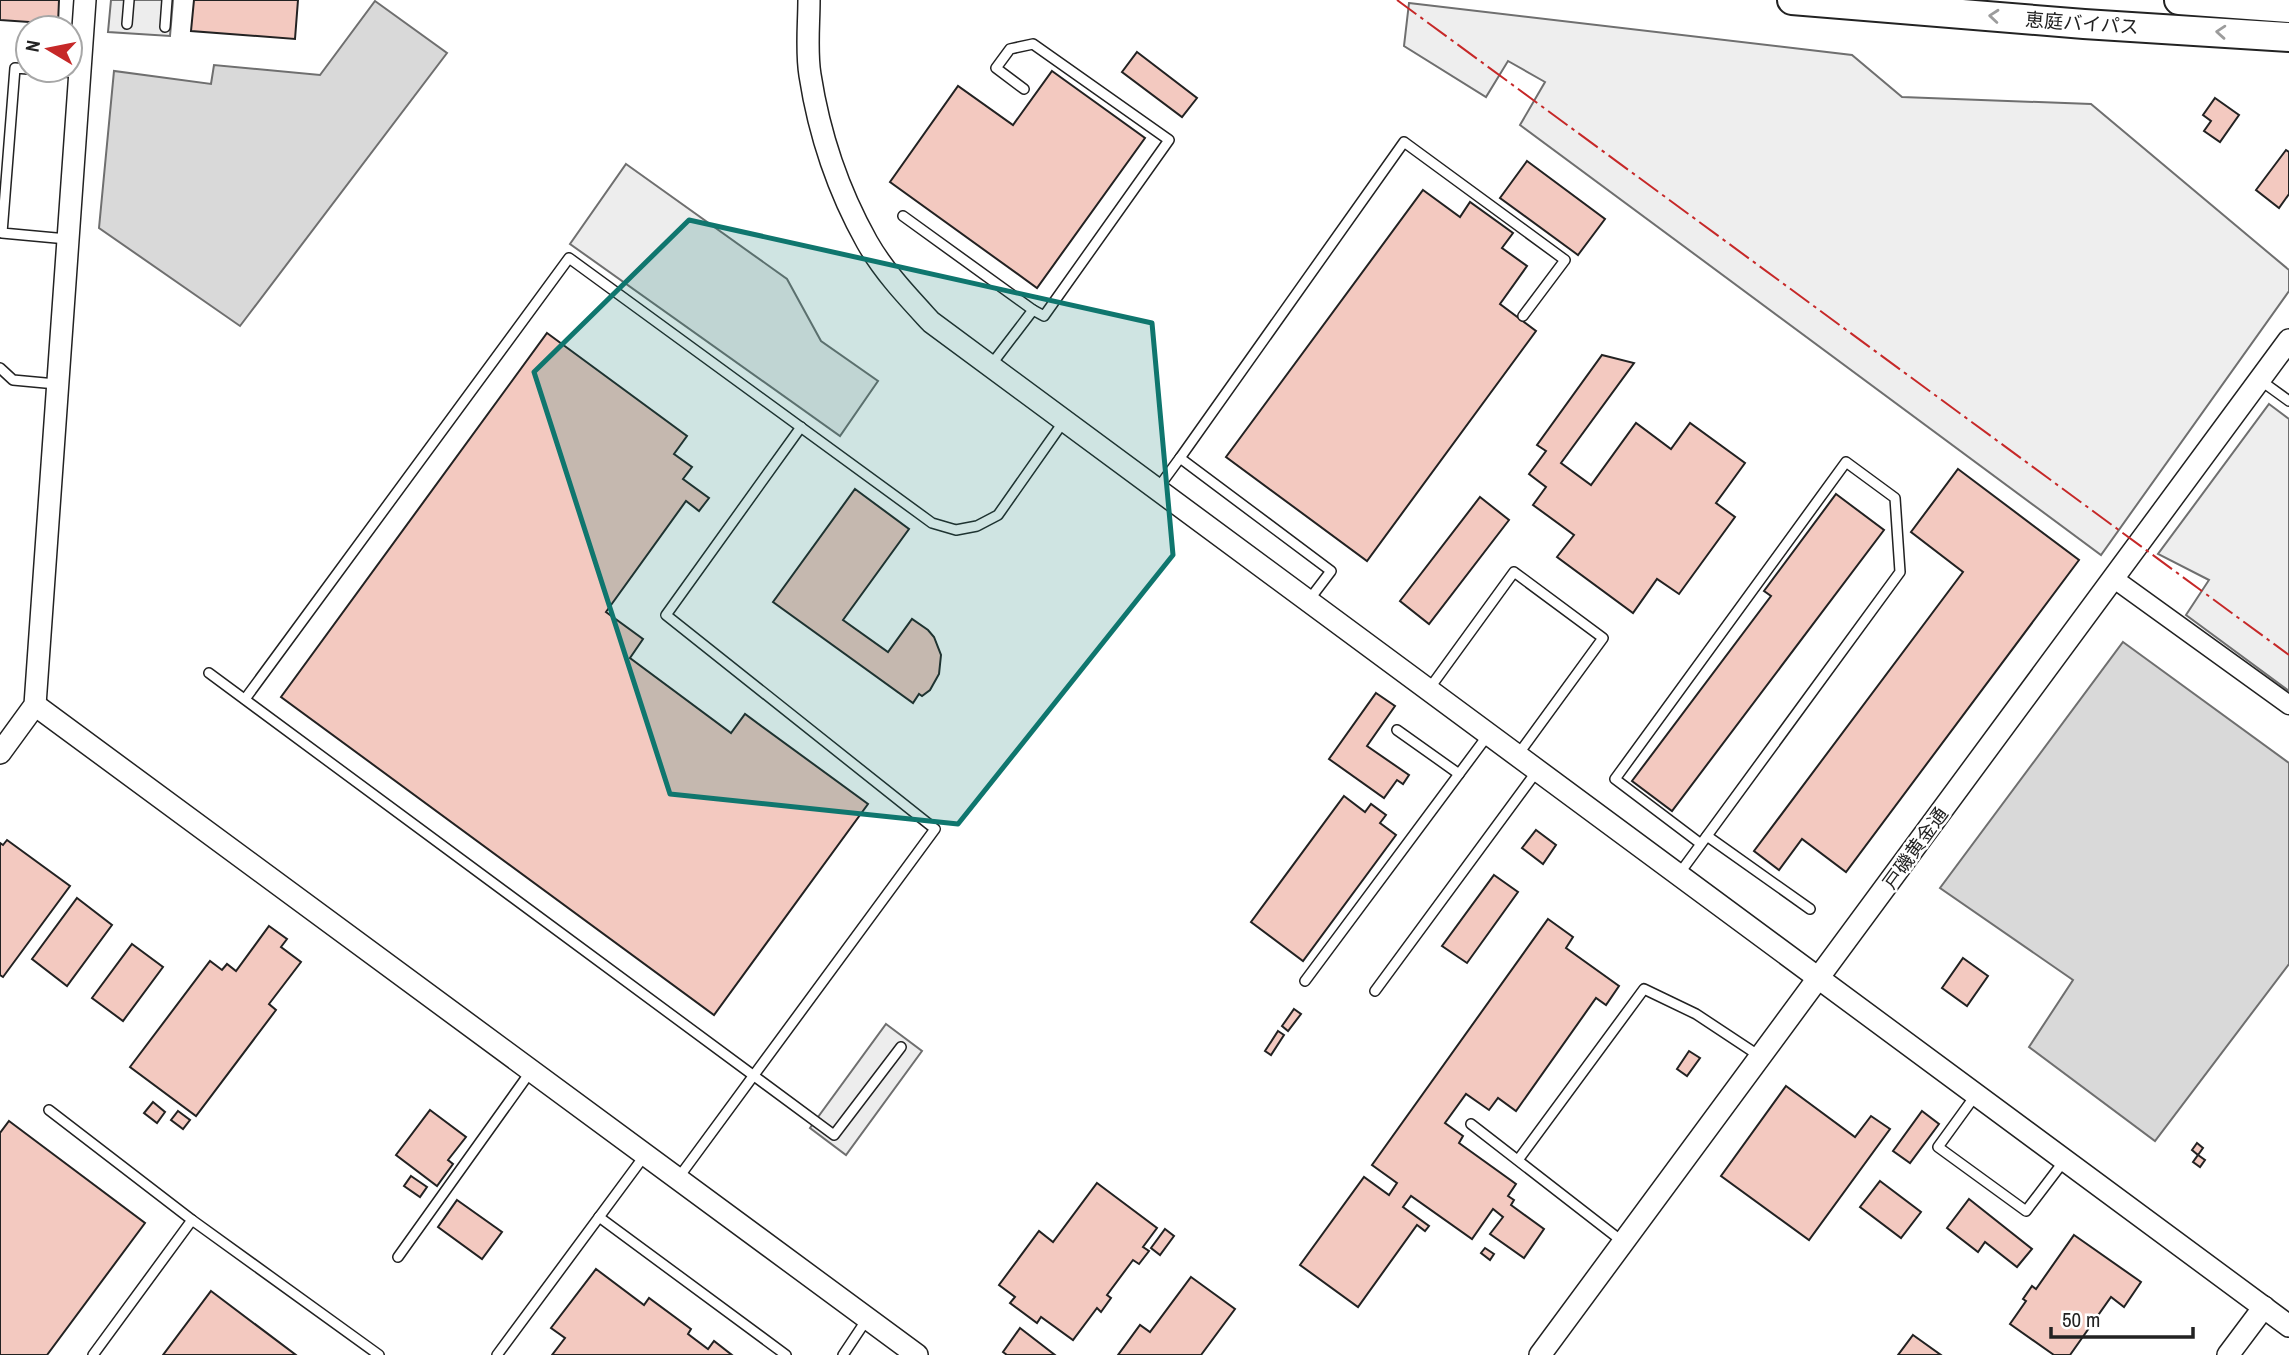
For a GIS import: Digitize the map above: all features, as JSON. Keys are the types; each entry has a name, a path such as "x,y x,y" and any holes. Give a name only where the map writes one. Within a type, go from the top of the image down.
{"highway":[{"name":"恵庭バイパス","path":"1792,0 2084,24 2289,37"},
{"path":"2179,0 2289,8"}],"street":[{"path":"809,0 810,73 826,146 867,243 894,281 931,322 2289,1326"},
{"path":"0,753 35,705 79,84"},
{"name":"戸磯黄金通","path":"1540,1355 2289,340"},
{"path":"2113,578 2289,705"},
{"path":"35,705 917,1355"},
{"path":"2228,1355 2264,1307"}],"lane":[{"path":"127,24 129,0"},
{"path":"165,27 167,0"},
{"path":"903,216 1044,316 1169,140 1033,44 1010,49 996,68 1024,89"},
{"path":"14,81 2,233 68,239"},
{"path":"1157,490 1404,142 1564,260 1523,316"},
{"path":"245,699 569,258 932,523 956,530 978,526 998,515 1064,421"},
{"path":"990,367 1033,310"},
{"path":"0,368 13,380 58,384"},
{"path":"2260,380 2289,401"},
{"path":"677,1179 935,829 666,615 801,427"},
{"path":"1180,458 1331,570 1308,601"},
{"path":"1678,875 1704,840 1900,572 1895,498 1846,462 1615,779 1704,840 1810,909"},
{"path":"1428,690 1514,572 1603,638 1517,756"},
{"path":"209,673 834,1135 901,1047"},
{"path":"1397,730 1459,774"},
{"path":"1305,981 1488,735"},
{"path":"1375,991 1537,771"},
{"path":"1518,1160 1644,989 1696,1014 1761,1057"},
{"path":"398,1257 531,1070"},
{"path":"1975,1096 1938,1147 2026,1211 2064,1161"},
{"path":"49,1110 192,1220 379,1355"},
{"path":"1471,1124 1624,1243"},
{"path":"497,1355 645,1155"},
{"path":"599,1217 786,1355"},
{"path":"93,1355 192,1220"},
{"path":"844,1355 867,1318"}],"highlighted area":[{"path":"689,220 1152,323 1173,555 958,824 670,794 534,372"}],"shaded area":[{"path":"111,0 173,0 170,36 108,32"},
{"path":"375,1 447,53 240,326 99,228 114,71 211,84 214,65 320,75"},
{"path":"1409,3 1852,55 1902,97 2091,104 2289,270 2289,291 2101,555 1520,125 1545,82 1508,61 1486,97 1404,46"},
{"path":"626,164 787,279 821,341 878,381 840,436 570,244"},
{"path":"2269,404 2289,419 2289,691 2186,615 2209,580 2158,554"},
{"path":"2123,642 2289,763 2289,964 2155,1141 2029,1047 2073,980 1940,888"},
{"path":"886,1024 922,1051 846,1155 810,1128"}],"building":[{"path":"0,0 59,0 58,14 14,14 14,21 0,20"},
{"path":"194,0 298,0 295,39 191,31"},
{"path":"1137,52 1197,98 1182,117 1122,72"},
{"path":"1052,71 1145,138 1037,288 890,182 958,86 1013,125"},
{"path":"2215,98 2239,115 2220,142 2204,131 2211,121 2203,115"},
{"path":"2286,150 2289,152 2289,194 2279,208 2256,190"},
{"path":"1527,161 1605,219 1578,255 1500,198"},
{"path":"1423,190 1460,217 1470,202 1513,233 1502,248 1527,266 1500,304 1536,331 1367,561 1226,457"},
{"path":"547,333 687,436 674,454 692,467 683,479 709,498 699,511 686,501 606,612 643,639 630,658 731,733 745,714 868,804 714,1015 281,697"},
{"path":"1602,355 1634,363 1561,463 1591,485 1636,423 1671,449 1690,423 1745,463 1716,503 1735,517 1679,594 1657,579 1633,613 1557,557 1574,535 1533,505 1546,487 1529,474 1546,451 1537,445"},
{"path":"1958,469 2079,560 1846,872 1802,839 1779,870 1754,851 1963,572 1911,532"},
{"path":"855,489 909,529 843,620 888,652 912,619 934,637 941,655 939,674 930,690 922,696 919,694 913,703 773,602"},
{"path":"1836,494 1884,530 1672,811 1632,781 1771,596 1764,591"},
{"path":"1480,497 1509,520 1429,624 1400,601"},
{"path":"1376,693 1395,706 1367,746 1409,775 1403,784 1397,780 1384,798 1329,759"},
{"path":"1344,796 1365,812 1371,804 1386,815 1380,823 1396,835 1303,961 1251,922"},
{"path":"1536,830 1556,845 1543,864 1522,848"},
{"path":"7,840 70,886 3,977 0,975 0,843 3,845"},
{"path":"1494,875 1518,892 1467,963 1442,946"},
{"path":"77,898 112,925 67,986 32,959"},
{"path":"1548,919 1573,937 1566,948 1619,986 1606,1005 1596,998 1516,1111 1498,1098 1489,1110 1466,1094 1445,1123 1463,1136 1459,1143 1516,1184 1508,1196 1514,1200 1511,1205 1544,1229 1524,1258 1490,1234 1503,1217 1493,1209 1472,1239 1411,1196 1403,1207 1429,1226 1425,1231 1417,1225 1358,1307 1300,1265 1364,1177 1389,1195 1397,1183 1372,1165"},
{"path":"269,926 287,939 281,947 301,962 269,1004 276,1010 196,1116 130,1067 210,961 222,970 227,964 236,971"},
{"path":"132,944 163,967 123,1021 92,998"},
{"path":"1963,958 1988,976 1967,1006 1942,988"},
{"path":"1294,1009 1301,1014 1288,1031 1282,1026"},
{"path":"1278,1031 1284,1035 1271,1055 1265,1051"},
{"path":"1689,1051 1700,1058 1687,1076 1677,1069"},
{"path":"1786,1086 1855,1137 1871,1116 1890,1129 1809,1240 1721,1176"},
{"path":"153,1102 165,1112 157,1123 144,1113"},
{"path":"430,1110 466,1137 448,1160 453,1164 437,1186 396,1155"},
{"path":"178,1111 190,1120 183,1129 171,1120"},
{"path":"1922,1111 1939,1124 1910,1163 1893,1151"},
{"path":"9,1121 145,1223 47,1355 0,1355 0,1133"},
{"path":"2197,1143 2203,1148 2198,1155 2192,1150"},
{"path":"2198,1155 2205,1160 2200,1167 2193,1162"},
{"path":"411,1176 427,1187 420,1197 404,1186"},
{"path":"1880,1181 1921,1212 1901,1238 1860,1207"},
{"path":"1097,1183 1157,1228 1143,1247 1149,1251 1139,1264 1133,1260 1107,1295 1111,1298 1101,1312 1097,1308 1073,1340 1041,1317 1037,1323 1010,1303 1015,1297 999,1285 1039,1231 1053,1242"},
{"path":"1969,1199 2032,1249 2017,1267 1985,1242 1978,1252 1947,1228"},
{"path":"457,1200 502,1232 482,1259 438,1227"},
{"path":"1165,1229 1174,1236 1160,1255 1151,1248"},
{"path":"2074,1235 2141,1282 2124,1307 2111,1297 2070,1355 2054,1355 2010,1324 2026,1301 2023,1299 2032,1286 2036,1289"},
{"path":"1485,1248 1494,1254 1490,1260 1481,1253"},
{"path":"596,1269 644,1305 649,1298 691,1329 688,1334 708,1349 714,1341 732,1355 552,1355 565,1338 551,1328"},
{"path":"1191,1277 1235,1309 1201,1355 1118,1355 1140,1325 1150,1332"},
{"path":"211,1291 296,1355 163,1355"},
{"path":"1020,1328 1055,1355 1007,1355 1003,1352"},
{"path":"1913,1335 1941,1355 1898,1355"}],"power":[{"path":"1397,0 2289,655"}]}
